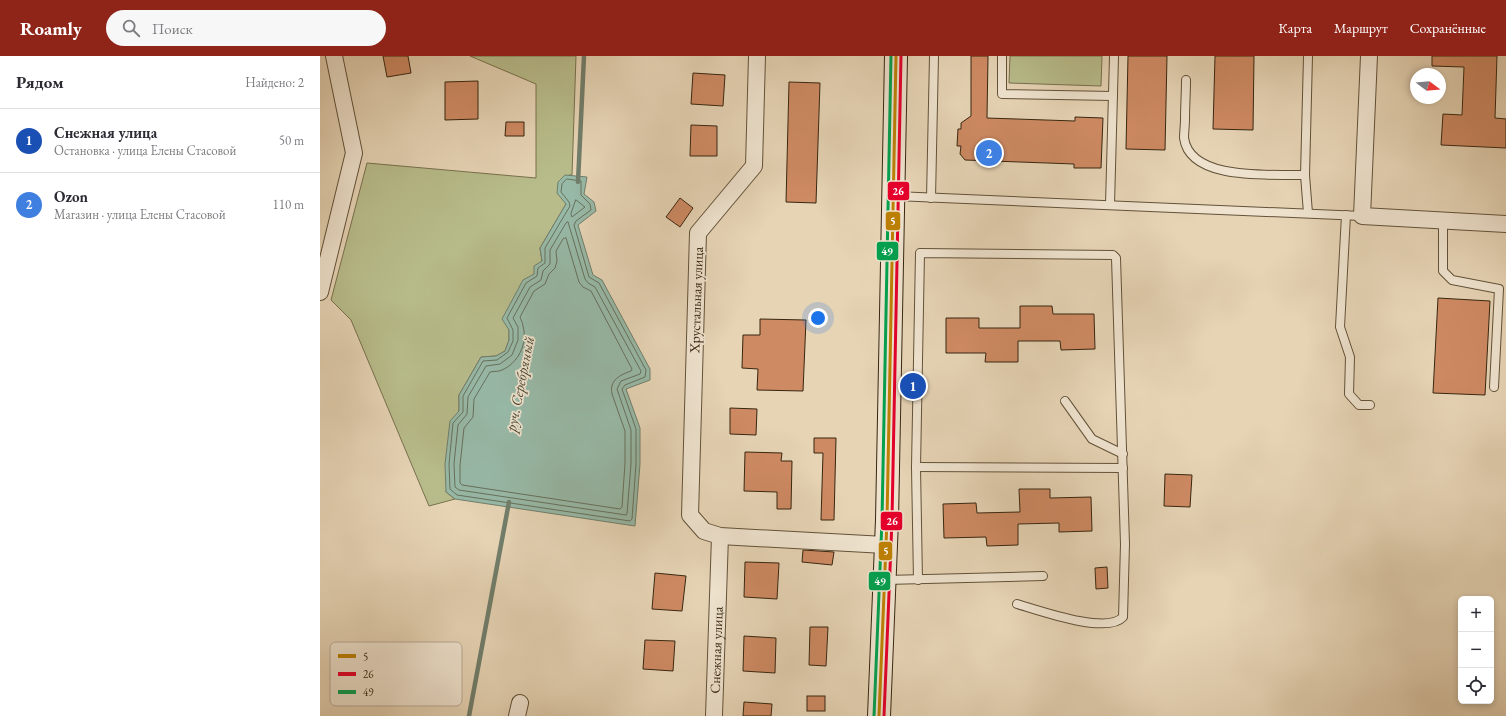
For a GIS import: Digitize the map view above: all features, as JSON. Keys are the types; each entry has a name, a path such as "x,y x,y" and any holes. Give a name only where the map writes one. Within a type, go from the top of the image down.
{"main road":[{"path":"879,716 885,545 896,56"}],"street":[{"path":"320,292 354,153 334,56"},
{"name":"Хрустальная улица","path":"720,536 704,531 690,515 698,233 754,166 757,56"},
{"path":"1369,56 1354,216 1506,224"},
{"path":"720,536 885,545"},
{"name":"Снежная улица","path":"714,716 720,536"}],"lane":[{"path":"931,198 934,56"},
{"path":"1002,56 1002,94 1113,96"},
{"path":"1110,205 1114,56"},
{"path":"1308,56 1305,174 1308,213"},
{"path":"1186,80 1184,138 1188,150 1198,161 1216,170 1236,173 1305,174"},
{"path":"892,196 1354,216 1340,327 1350,357 1349,394 1359,404 1370,405"},
{"path":"1443,221 1443,271 1452,280 1499,289 1494,387"},
{"path":"918,580 916,467 920,253 1112,255 1116,258 1124,468 1125,544 1123,617 1119,621 1103,624 1085,623 1017,604"},
{"path":"1065,402 1092,439 1123,454"},
{"path":"916,467 1124,468"},
{"path":"884,580 1043,576"}],"shaded area":[{"path":"470,56 576,56 572,175 569,175 566,204 540,248 542,261 534,274 509,329 509,340 505,351 496,356 481,357 459,395 459,411 446,492 455,499 429,506 351,320 331,300 367,163 536,178 536,84"},
{"path":"1010,56 1102,56 1101,86 1009,83"}],"water":[{"path":"565,175 587,177 584,194 594,202 596,211 578,225 593,275 602,280 650,369 650,380 626,389 640,428 640,464 635,526 455,499 446,492 445,464 450,421 459,411 459,395 481,357 496,356 505,351 509,340 509,330 502,319 523,280 534,274 534,266 542,261 540,248 566,204 557,193 558,182"}],"building":[{"path":"383,56 408,56 411,73 387,77"},
{"path":"971,56 988,56 987,118 1075,121 1075,117 1103,118 1101,168 1074,168 1074,164 965,160 960,154 961,146 957,146 958,129 961,129 961,123 971,116"},
{"path":"1128,56 1167,56 1165,150 1126,149"},
{"path":"1215,56 1254,56 1253,130 1213,129"},
{"path":"1432,56 1497,56 1495,118 1506,119 1506,148 1441,145 1443,114 1462,115 1464,67 1432,66"},
{"path":"693,73 725,75 723,106 691,104"},
{"path":"478,81 478,119 445,120 445,82"},
{"path":"789,82 820,83 816,203 786,202"},
{"path":"506,122 524,122 524,136 505,136"},
{"path":"691,125 717,126 717,156 690,156"},
{"path":"680,198 693,208 680,227 666,217"},
{"path":"1438,298 1490,301 1485,395 1433,393"},
{"path":"1020,306 1052,306 1053,314 1094,314 1095,349 1061,350 1060,341 1018,341 1018,362 985,362 986,353 946,353 946,318 979,318 979,328 1020,328"},
{"path":"760,319 806,320 803,391 757,390 758,369 742,368 743,335 760,335"},
{"path":"730,408 757,409 756,435 730,434"},
{"path":"814,438 836,438 834,520 821,520 823,453 814,453"},
{"path":"745,452 782,453 781,461 792,461 791,509 777,509 777,492 744,491"},
{"path":"1165,474 1192,475 1190,507 1164,506"},
{"path":"1019,489 1050,489 1050,498 1091,497 1092,531 1059,532 1059,523 1018,524 1018,545 987,546 986,537 944,538 943,504 976,503 977,513 1020,512"},
{"path":"803,550 834,552 832,565 802,562"},
{"path":"745,562 779,563 777,599 744,597"},
{"path":"1107,567 1108,588 1096,589 1095,568"},
{"path":"655,573 686,576 682,611 652,609"},
{"path":"810,627 828,627 826,666 809,665"},
{"path":"744,636 776,638 775,673 743,671"},
{"path":"645,640 675,641 673,671 643,669"},
{"path":"807,696 825,696 825,711 807,711"},
{"path":"744,702 772,704 771,716 743,716"}],"waterway":[{"name":"руч. Серебряный","path":"578,182 584,56"},
{"name":"руч. Серебряный","path":"469,716 509,502"}],"transit line":[{"name":"49","path":"874,716 882,520 891,56"},
{"name":"5","path":"879,716 887,520 896,56"},
{"name":"26","path":"884,716 892,520 901,56"}],"place":[{"name":"Ozon","path":"989,153"},
{"name":"Снежная улица","path":"913,386"}]}
